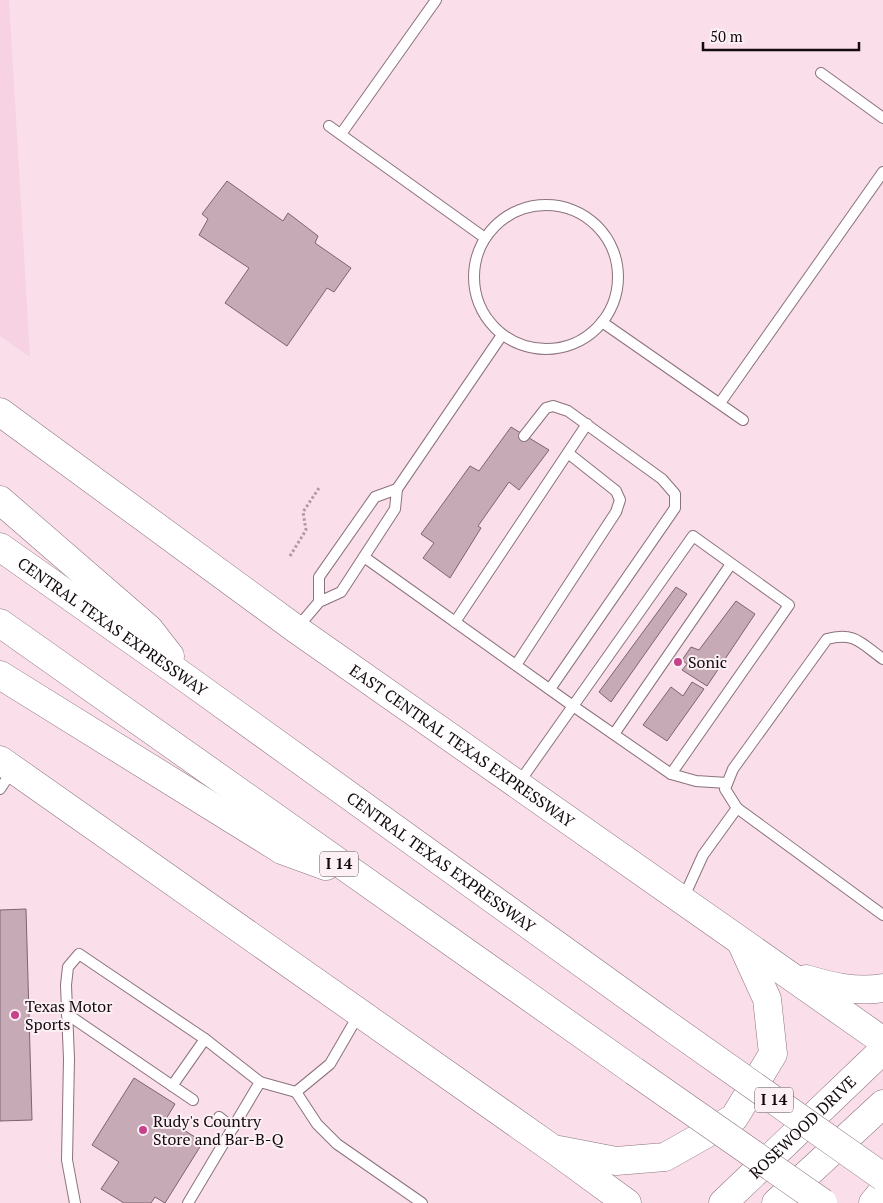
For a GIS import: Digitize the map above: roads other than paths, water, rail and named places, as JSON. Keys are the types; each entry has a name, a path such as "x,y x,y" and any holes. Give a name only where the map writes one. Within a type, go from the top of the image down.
{"main road":[{"name":"EAST CENTRAL TEXAS EXPRESSWAY","path":"0,412 296,629 883,1041"},
{"path":"0,500 149,629 190,681"},
{"name":"CENTRAL TEXAS EXPRESSWAY","path":"0,547 883,1177"},
{"name":"I 14","path":"0,623 823,1203"},
{"path":"0,675 282,850 358,877"},
{"path":"10,774 360,1013 627,1203"},
{"path":"553,1149 616,1161 665,1157 734,1118 773,1054 767,999 740,940"},
{"path":"789,974 843,989 864,990 883,988"},
{"name":"ROSEWOOD DRIVE","path":"723,1203 883,1050"},
{"path":"776,1203 883,1104"},
{"path":"580,1170 594,1203"},
{"path":"873,1203 883,1192"}],"lane":[{"path":"341,134 436,0"},
{"path":"821,73 883,118"},
{"path":"329,126 485,238"},
{"path":"720,403 883,172"},
{"path":"537,205 558,206 579,213 596,225 609,242 617,262 618,283 613,304 602,322 586,337 566,346 544,349 522,345 502,335 487,319 477,300 473,279 476,258 485,238 498,222 517,211 537,205"},
{"path":"602,322 743,420"},
{"path":"296,629 318,602 341,592 395,509 397,489 502,335"},
{"path":"524,436 546,408 554,406 568,411 662,479 675,494 675,508 550,690"},
{"path":"455,622 587,424"},
{"path":"516,665 616,512 620,500 616,491 568,453"},
{"path":"318,602 319,578 375,497 397,489"},
{"path":"518,785 692,536 788,605 671,774"},
{"path":"364,557 671,774 696,781 727,783"},
{"path":"614,734 731,564"},
{"path":"883,659 847,635 827,639 733,769 725,789 737,808 883,915"},
{"path":"683,900 703,855 737,808"},
{"path":"75,1203 67,1160 69,1059 66,985 68,967 79,954 205,1038 260,1082 296,1092 317,1124 337,1144 422,1203"},
{"path":"296,1092 330,1064 360,1013"},
{"path":"67,1014 193,1100"},
{"path":"172,1086 205,1038"},
{"path":"188,1203 260,1082"},
{"path":"219,1117 233,1128"}],"place":[{"name":"Sonic","path":"678,662"},
{"name":"Texas Motor Sports","path":"15,1015"},
{"name":"Rudy's Country Store and Bar-B-Q","path":"143,1130"}]}
